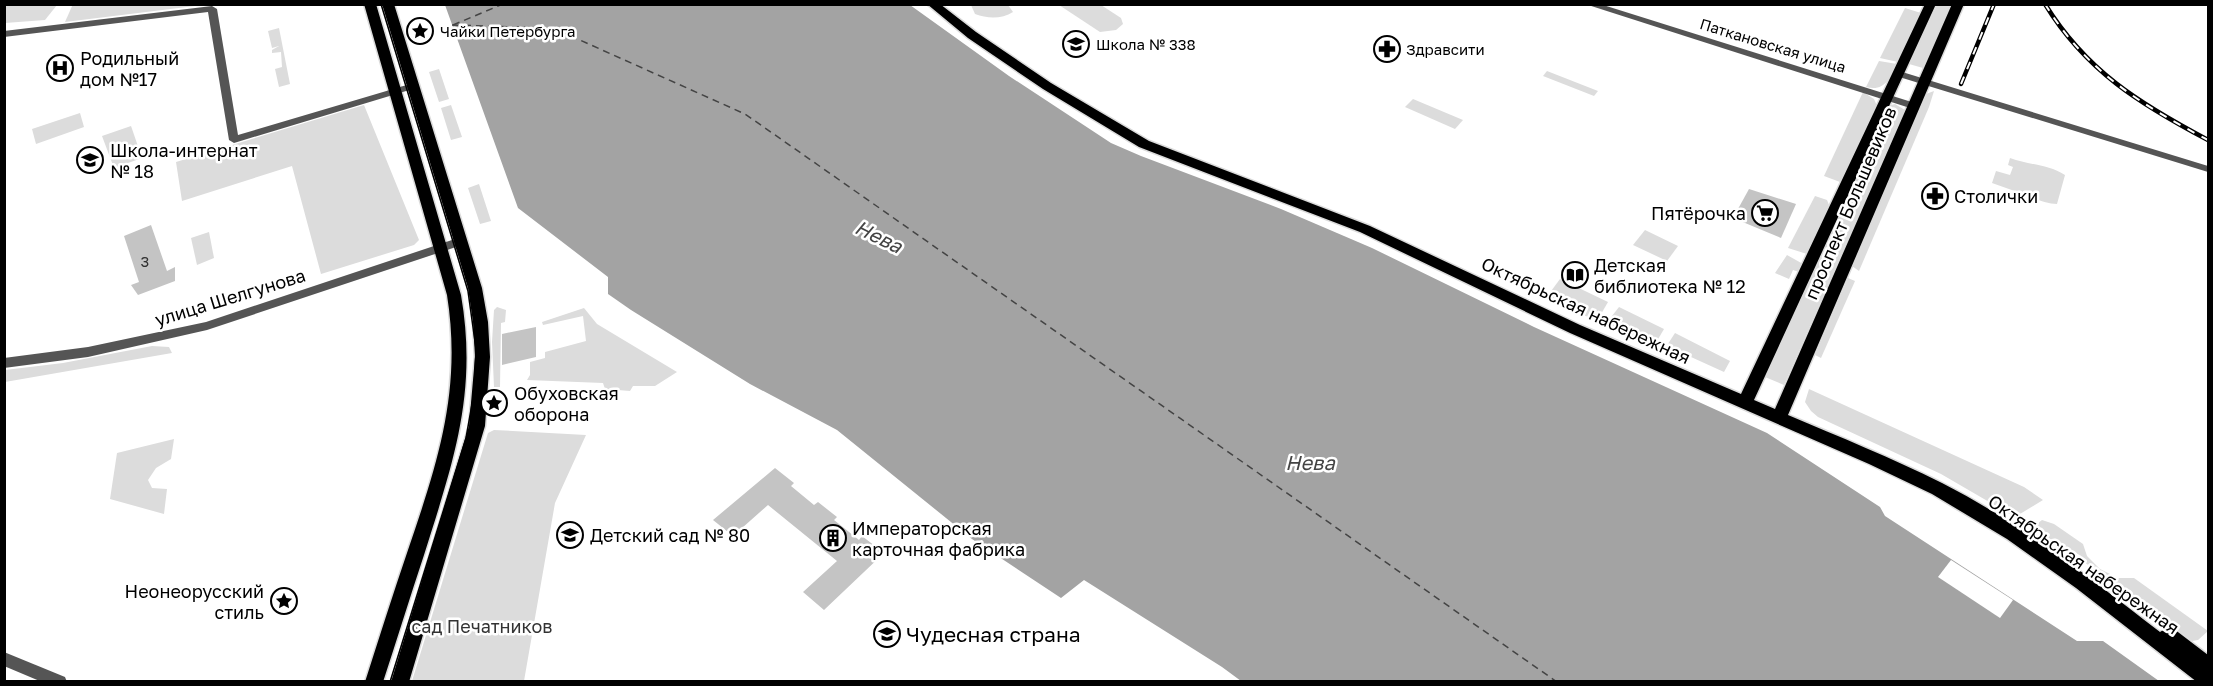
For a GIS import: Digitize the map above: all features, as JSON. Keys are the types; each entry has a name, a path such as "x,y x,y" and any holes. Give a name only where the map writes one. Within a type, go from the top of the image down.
{"main road":[{"path":"370,4 454,295 461,334 462,367 459,405 447,456 374,681"},
{"path":"388,4 479,307 482,359 480,411 470,454 400,681"},
{"name":"Октябрьская набережная","path":"932,4 1024,70 1115,129 1144,144 1348,222 1575,329 1747,399"},
{"name":"Октябрьская набережная","path":"944,4 1032,67 1144,135 1369,222 1781,414 1968,506 2082,582 2208,679"},
{"name":"проспект Большевиков","path":"1747,399 1931,4"},
{"name":"проспект Большевиков","path":"1781,414 1958,4"},
{"name":"Октябрьская набережная","path":"1781,414 1907,464 1971,498 2066,558 2208,666"}],"street":[{"name":"Паткановская улица","path":"1589,4 1914,106"},
{"path":"4,34 212,9 234,140 413,86"},
{"path":"1899,74 2208,169"},
{"name":"улица Шелгунова","path":"4,363 99,350 207,326 461,241"},
{"path":"4,659 60,681"}],"green space":[{"path":"5,4 57,5 45,20 5,23"},
{"path":"73,4 203,4 203,5 65,22"},
{"path":"971,5 1008,5 1013,12 995,18 985,17 975,14"},
{"path":"1059,5 1101,5 1121,18 1123,24 1116,30 1100,32"},
{"path":"1937,5 1951,5 1923,68 1909,64"},
{"path":"1905,8 1921,13 1898,62 1880,58"},
{"path":"279,28 290,84 279,87 275,69 282,67 281,52 272,53 272,50 279,46 272,48 268,31"},
{"path":"1879,61 1897,64 1889,79 1882,86 1866,87"},
{"path":"439,69 449,99 439,102 429,72"},
{"path":"1547,71 1598,91 1594,96 1543,76"},
{"path":"1934,91 1859,271 1852,266 1926,94"},
{"path":"1863,92 1874,99 1877,106 1840,182 1824,176"},
{"path":"1413,99 1463,120 1455,129 1405,107"},
{"path":"1895,104 1905,110 1784,385 1765,377 1891,105"},
{"path":"364,105 419,240 414,245 321,274 292,166 182,201 176,162"},
{"path":"451,105 462,137 451,140 441,108"},
{"path":"80,113 84,127 36,144 32,129"},
{"path":"131,126 142,158 114,168 102,136"},
{"path":"2010,158 2052,169 2065,175 2057,204 2040,201 2025,192 2023,194 1992,183 1996,171 2010,175 2013,167 2008,165"},
{"path":"479,184 491,221 480,224 468,188"},
{"path":"1815,196 1827,200 1829,205 1807,254 1788,248"},
{"path":"1645,230 1678,246 1667,261 1633,245"},
{"path":"209,232 214,258 197,265 191,238"},
{"path":"1787,255 1803,264 1799,272 1793,270 1789,279 1775,273"},
{"path":"1848,278 1855,281 1821,358 1815,355"},
{"path":"1560,279 1608,302 1597,321 1546,298"},
{"path":"497,307 506,310 505,322 501,323 500,387 494,387 492,342 494,310"},
{"path":"1619,307 1664,329 1654,346 1605,325"},
{"path":"584,308 597,324 677,372 655,386 633,386 630,391 605,389 603,383 527,380 530,375 530,362 545,358 545,352 586,341 583,316 543,325 542,322"},
{"path":"1675,333 1730,361 1724,372 1691,357 1664,350"},
{"path":"152,346 169,347 172,353 5,382 5,370 63,363"},
{"path":"1809,389 2024,487 2043,500 2015,517 1941,474 1818,417 1805,402"},
{"name":"сад Печатников","path":"494,430 586,435 555,503 524,681 412,681 488,433"},
{"path":"174,439 171,459 156,468 148,480 152,488 167,489 164,514 110,499 117,453"},
{"path":"2042,520 2054,524 2083,544 2087,556 2100,569 2118,578 2134,578 2208,631 2198,640 2192,641 2080,559 2081,556 2073,551 2070,553 2033,527"}],"water":[{"name":"Нева","path":"445,5 910,5 1009,76 1111,143 1281,209 1372,248 1534,327 1767,433 1880,507 1885,516 2077,641 2103,641 2159,681 1241,681 1084,580 1061,598 972,539 837,430 750,384 608,294 608,277 518,208"}],"pier":[{"path":"1951,560 2013,600 2000,618 1938,577"}],"building":[{"name":"Пятёрочка","path":"1749,189 1796,204 1781,238 1733,218"},
{"path":"151,225 167,271 175,267 175,281 138,295 131,285 139,282 124,236"},
{"path":"536,327 536,357 502,365 502,334"},
{"name":"Императорская карточная фабрика","path":"775,468 794,483 791,486 814,505 818,502 837,517 834,520 859,540 862,536 884,553 824,610 803,592 837,561 768,505 733,536 713,520"}],"ferry route":[{"path":"453,25 503,4"},
{"path":"452,25 553,28 745,114 1557,682"}],"tram line":[{"path":"381,4 468,291 476,349 474,393 466,438 390,682"}],"railway":[{"path":"1961,84 1994,4"},
{"path":"2045,4 2078,48 2116,84 2137,99 2208,140"}],"place":[{"name":"Чайки Петербурга","path":"420,31"},
{"name":"Школа № 338","path":"1076,44"},
{"name":"Здравсити","path":"1387,49"},
{"name":"Родильный дом №17","path":"60,68"},
{"name":"Школа-интернат № 18","path":"90,160"},
{"name":"Столички","path":"1935,196"},
{"name":"Пятёрочка","path":"1765,213"},
{"name":"Детская библиотека № 12","path":"1575,275"},
{"name":"Обуховская оборона","path":"494,403"},
{"name":"Детский сад № 80","path":"570,535"},
{"name":"Императорская карточная фабрика","path":"833,538"},
{"name":"Неонеорусский стиль","path":"284,601"},
{"name":"Чудесная страна","path":"887,634"}]}
